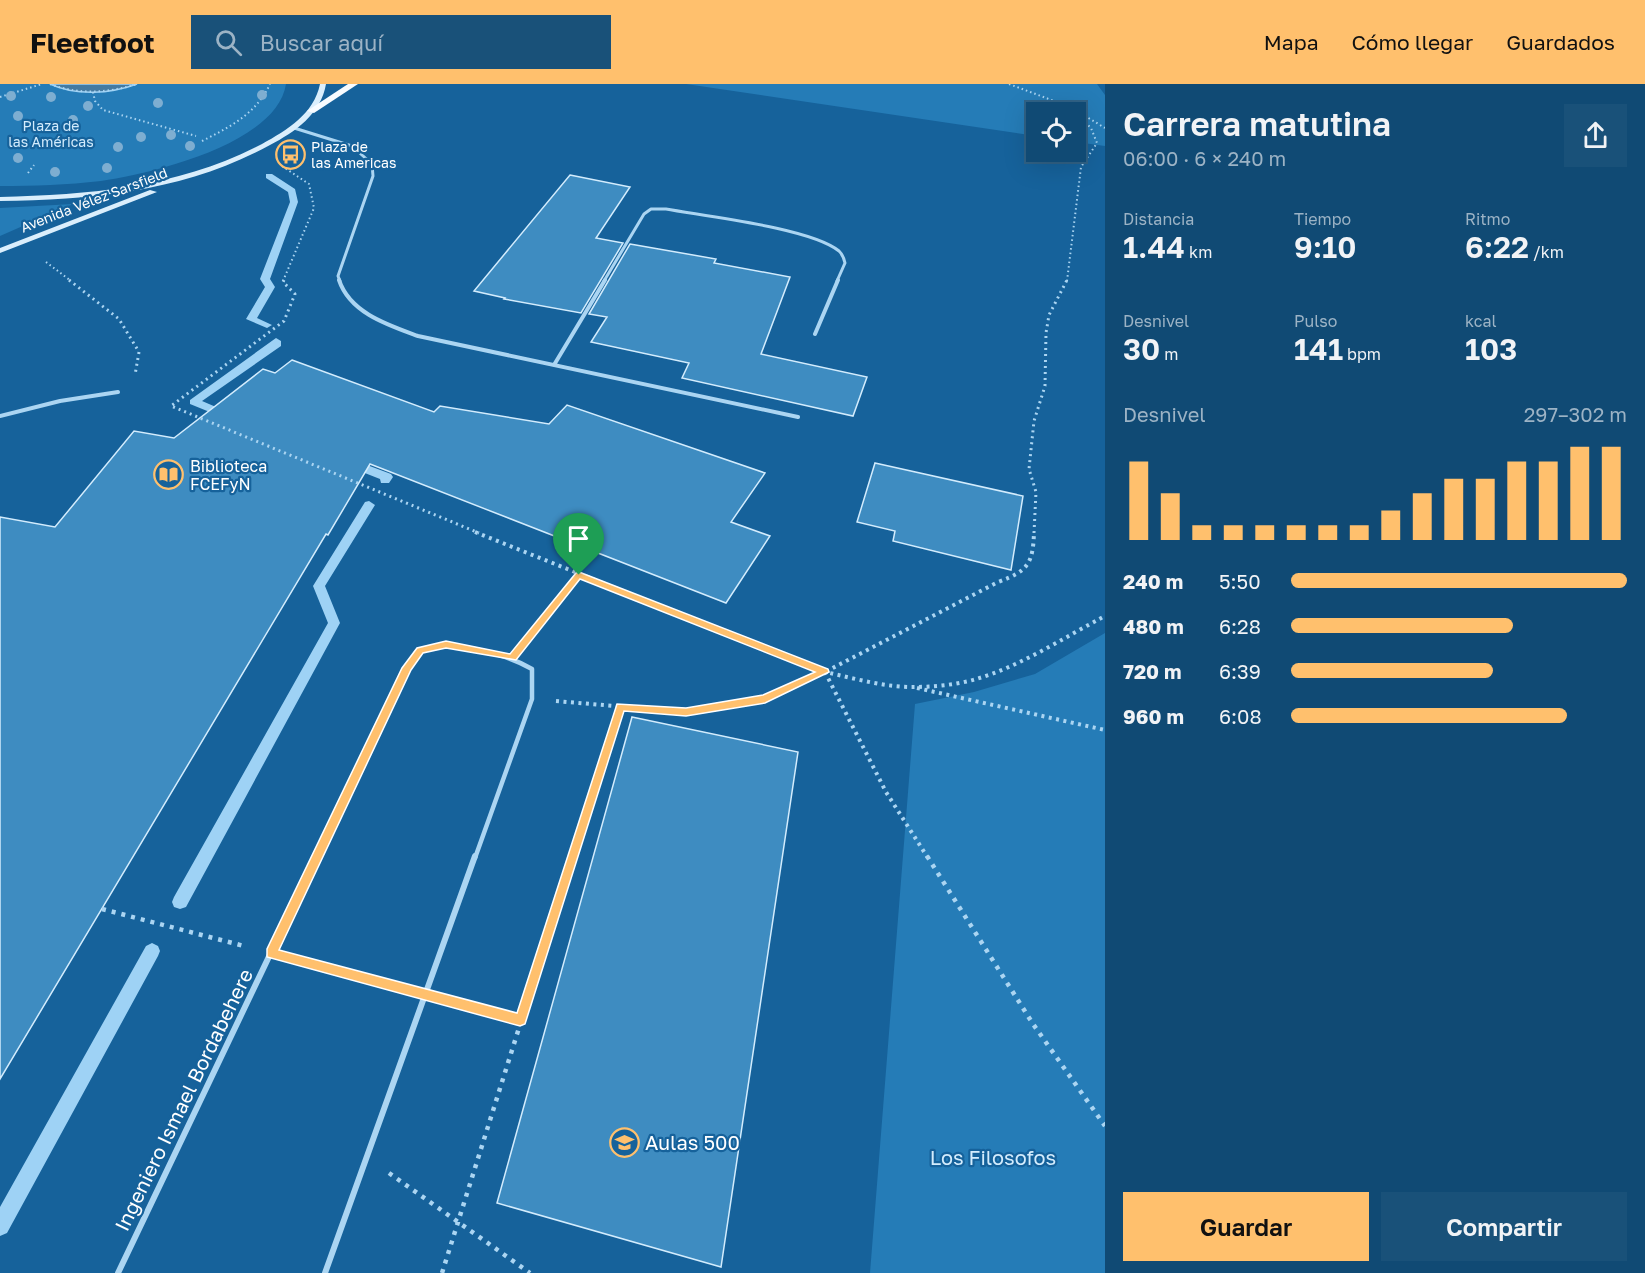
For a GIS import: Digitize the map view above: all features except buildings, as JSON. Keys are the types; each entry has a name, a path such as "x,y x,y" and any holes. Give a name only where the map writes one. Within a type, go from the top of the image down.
{"main road":[{"path":"311,111 322,92 323,84"},
{"path":"0,199 62,199 132,191 198,175 248,156 294,128 311,111 354,84"},
{"name":"Avenida Vélez Sarsfield","path":"0,251 198,175"}],"lane":[{"path":"294,128 352,146 372,164 373,176 338,276 340,289 365,313 418,336 798,417"},
{"path":"554,365 644,214 651,209 666,208 800,234 825,242 840,251 845,263 815,334"},
{"path":"0,416 60,401 118,392"},
{"name":"Ingeniero Ismael Bordabehere","path":"118,1273 407,668 420,651 446,645 513,658"},
{"path":"326,1273 532,699 532,669 513,658"}],"path":[{"path":"0,97 42,84"},
{"path":"50,84 75,92 93,92 137,84"},
{"path":"195,144 240,122 265,99 270,84"},
{"path":"1009,84 1058,102"},
{"path":"93,92 95,101 103,110 196,136"},
{"path":"1086,116 1105,128"},
{"path":"1086,123 1091,128 1097,143 1086,161"},
{"path":"532,699 686,712 765,699 825,672 998,582 1020,574 1033,556 1036,492 1029,469 1034,421 1045,386 1046,333 1049,315 1069,274 1074,215 1082,167 1086,162"},
{"path":"282,166 309,184 314,208 283,282 295,294 284,321 171,406 579,575 825,672 886,685 911,687 1105,730"},
{"path":"22,171 40,171"},
{"path":"22,243 120,319 139,352 134,384 118,392"},
{"path":"513,658 579,575"},
{"path":"911,687 961,683 978,679 1023,659 1105,616"},
{"path":"825,672 886,792 1033,1024 1105,1126"},
{"path":"442,1273 620,706"},
{"path":"102,909 520,1020"},
{"path":"366,1157 530,1273"}],"green space":[{"name":"Plaza de las Américas","path":"0,84 286,84 278,105 260,123 237,139 179,163 101,181 0,186"},
{"path":"686,84 1097,84 1105,95 1105,146 1086,143 1086,102 1026,102 1026,135"},
{"path":"73,204 0,236 0,208"},
{"name":"Los Filosofos","path":"1105,633 1105,1273 870,1273 915,704 974,692 1035,674"}],"shaded area":[{"path":"50,84 137,84 104,92 82,92"}],"waterway":[{"path":"267,325 251,319 270,287 265,279 294,202 292,191 269,176"},
{"path":"226,415 194,402 277,344 276,341"},
{"path":"351,463 387,477 385,480"},
{"path":"180,902 334,623 319,586 369,505"},
{"path":"0,1226 152,951"}],"place":[{"name":"Plaza de las Americas","path":"290,155"},
{"name":"Biblioteca FCEFyN","path":"169,475"},
{"name":"Aulas 500","path":"624,1143"}],"route":[{"path":"579,575 825,672 765,699 686,712 620,706 520,1020 271,953 407,668 420,651 446,645 513,658 579,575"}]}
